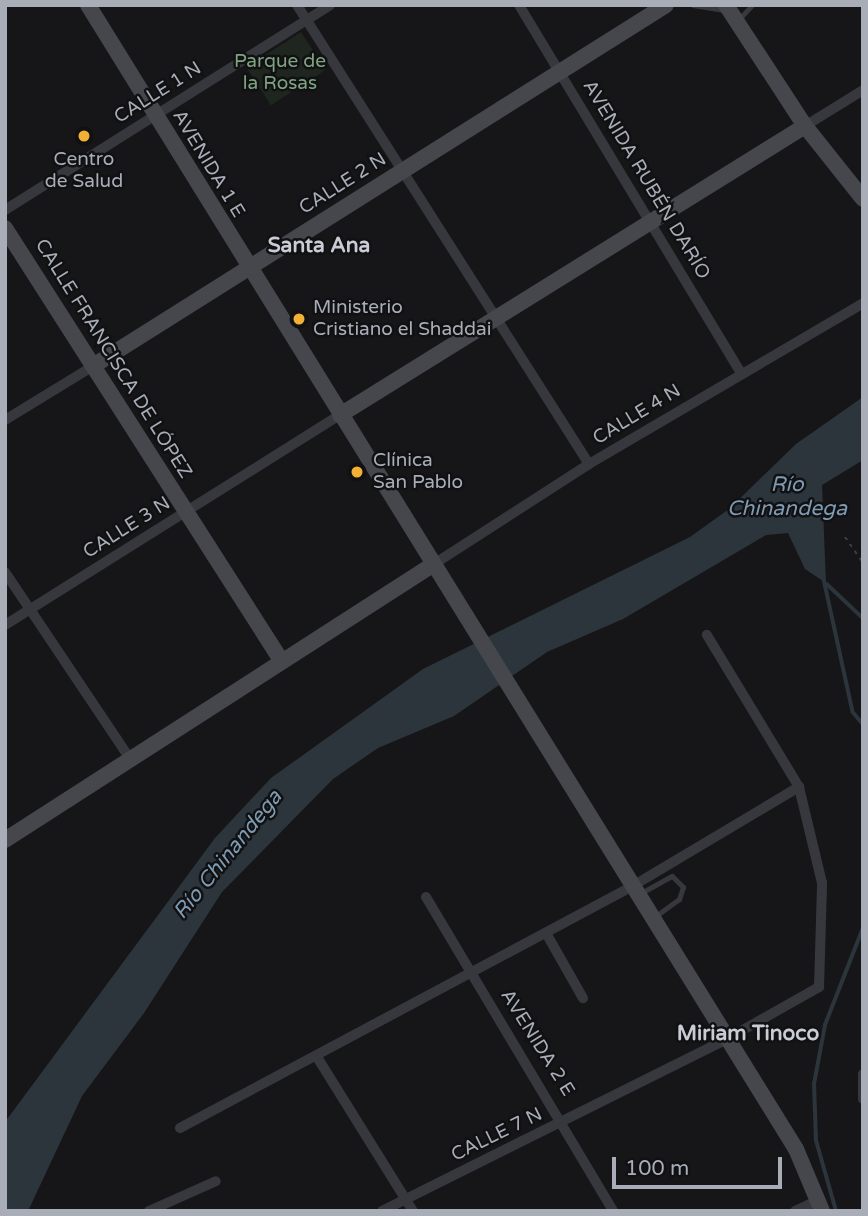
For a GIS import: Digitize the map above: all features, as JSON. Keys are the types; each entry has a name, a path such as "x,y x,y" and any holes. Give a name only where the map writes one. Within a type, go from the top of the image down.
{"street":[{"name":"AVENIDA 1 E","path":"88,5 247,268 434,564 634,892 796,1149 819,1206"},
{"path":"297,5 405,170 589,464"},
{"name":"CALLE 1 N","path":"5,210 330,5"},
{"name":"AVENIDA RUBÉN DARÍO","path":"519,5 742,374"},
{"name":"CALLE 2 N","path":"5,420 666,5"},
{"path":"730,12 805,127 863,199"},
{"path":"340,415 863,90"},
{"name":"CALLE FRANCISCA DE LÓPEZ","path":"5,228 185,512"},
{"name":"CALLE 4 N","path":"434,564 589,464 863,303"},
{"name":"CALLE 3 N","path":"5,625 340,415"},
{"path":"185,512 281,660"},
{"path":"5,840 434,564"},
{"path":"5,572 130,759"},
{"path":"180,1128 546,933 634,892 799,787 707,635"},
{"name":"CALLE 7 N","path":"382,1211 814,993 819,987 824,935 822,883 799,787"},
{"name":"AVENIDA 2 E","path":"426,897 469,974 613,1211"},
{"path":"546,933 583,998"},
{"path":"317,1057 413,1211"},
{"path":"863,1074 863,1099"},
{"path":"149,1211 216,1181"},
{"path":"795,1211 819,1206"}],"lane":[{"path":"693,5 730,12 752,5"},
{"path":"634,892 672,876 679,881 683,894 651,919"}],"path":[{"path":"845,537 863,563"}],"green space":[{"name":"Parque de la Rosas","path":"301,32 326,70 271,105 246,67"}],"water":[{"name":"Río Chinandega","path":"863,397 863,460 822,485 826,583 805,569 788,533 766,535 623,619 547,652 454,716 378,748 333,779 222,892 144,1013 82,1096 28,1211 5,1211 5,1122 215,838 271,778 423,669 690,537 729,509 796,444"}],"waterway":[{"path":"824,579 853,712 863,724"},
{"path":"827,584 863,618"},
{"path":"836,1211 816,1141 814,1084 825,1025 863,928"}],"place":[{"name":"Centro de Salud","path":"84,136"},
{"name":"Ministerio Cristiano el Shaddai","path":"299,319"},
{"name":"Clínica San Pablo","path":"357,472"}],"district":[{"name":"Santa Ana","path":"319,246"},
{"name":"Miriam Tinoco","path":"748,1034"}]}
